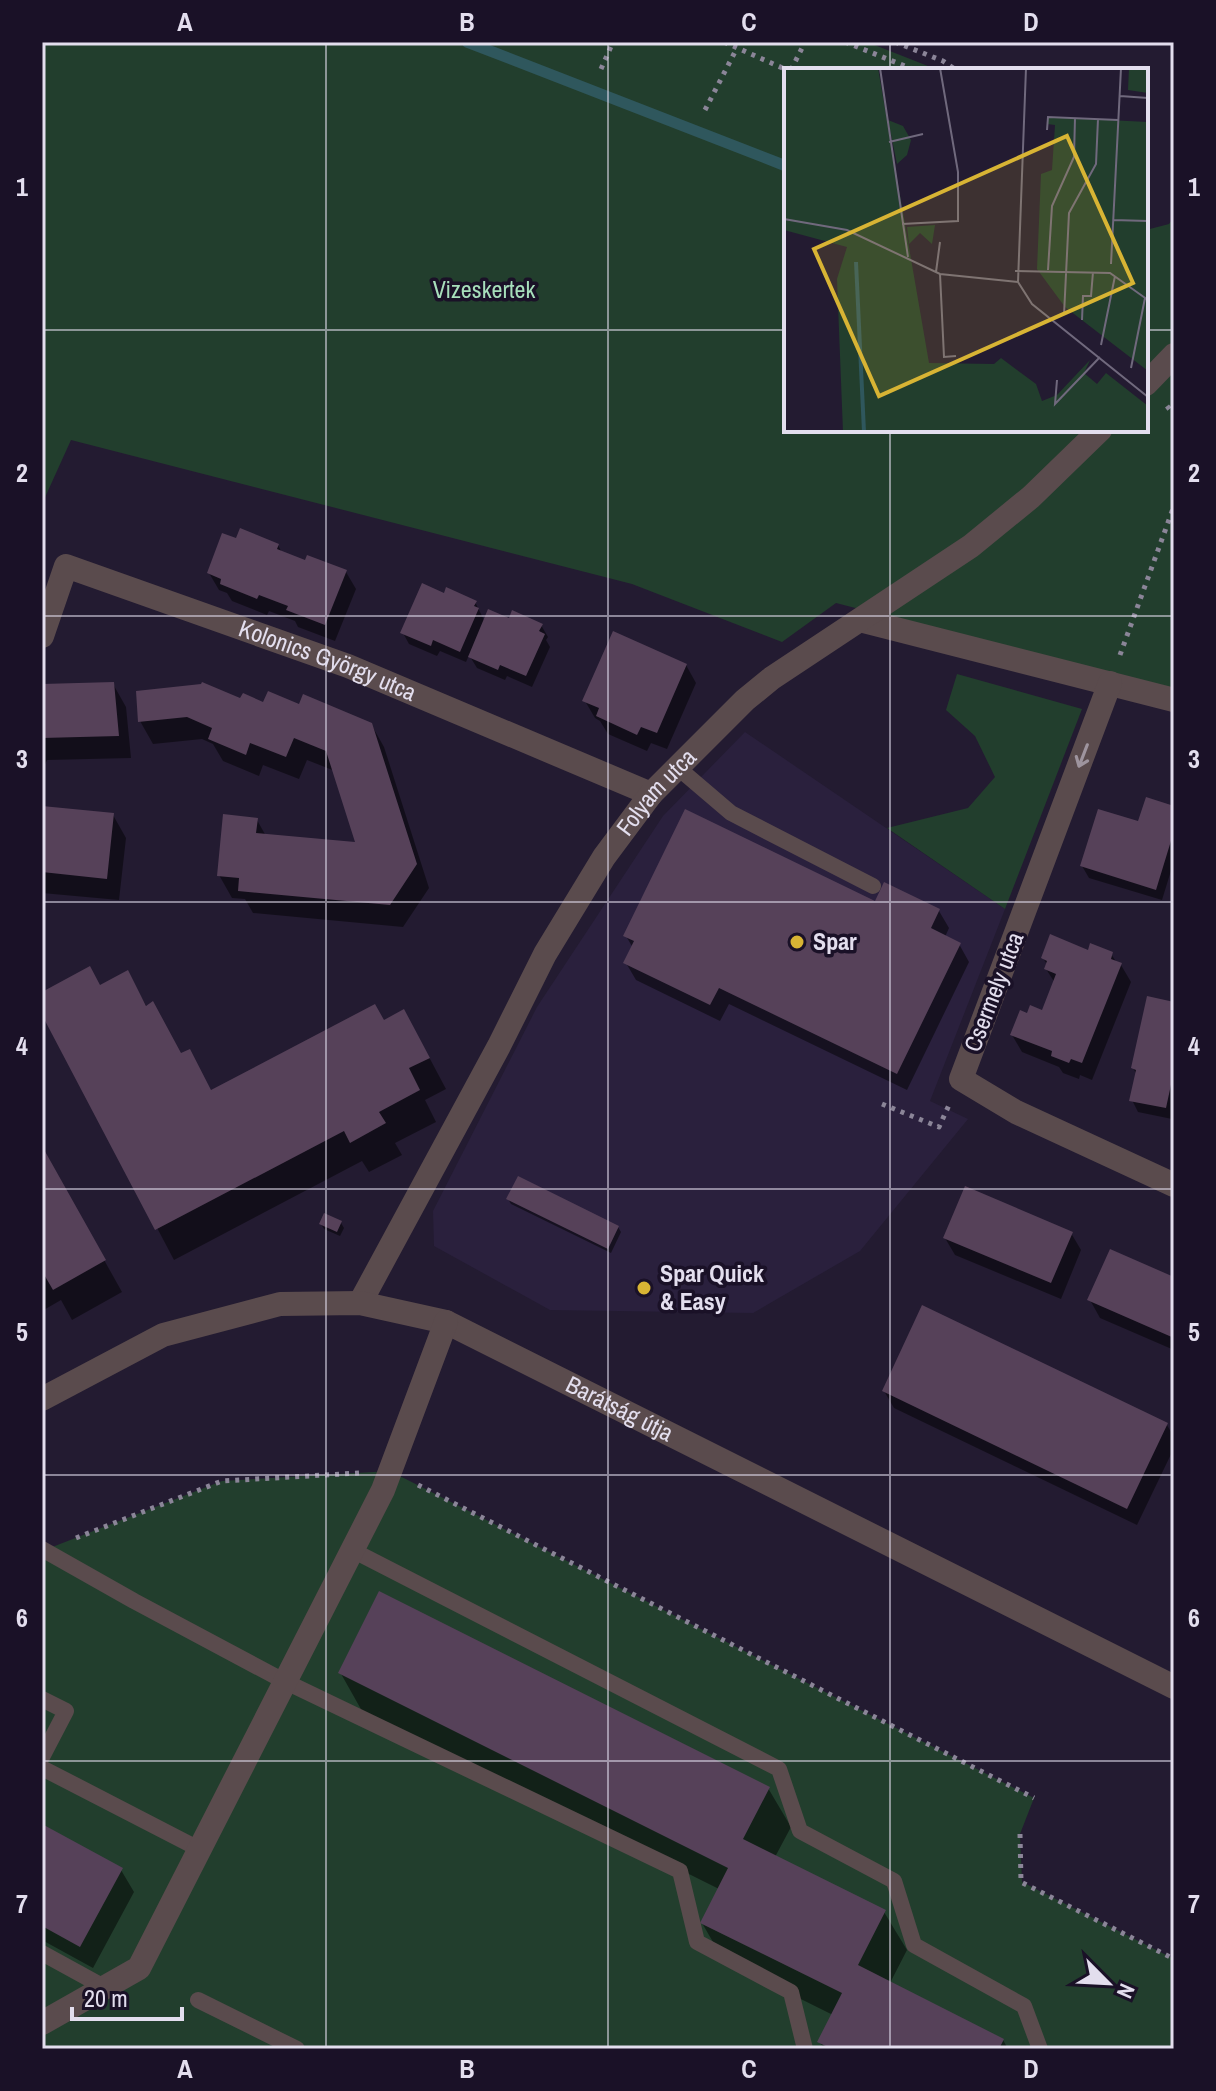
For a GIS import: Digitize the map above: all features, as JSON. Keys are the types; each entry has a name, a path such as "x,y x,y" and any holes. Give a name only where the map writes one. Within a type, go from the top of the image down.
{"street":[{"path":"1148,382 1174,355"},
{"name":"Folyam utca","path":"360,1303 499,1046 545,954 604,857 651,794 745,700 772,678 971,546 1031,497 1098,432"},
{"name":"Kolonics György utca","path":"42,636 66,566 348,666 651,794"},
{"path":"860,620 1174,700"},
{"name":"Csermely utca","path":"1110,683 961,1079 1016,1112 1174,1185"},
{"name":"Barátság útja","path":"42,1399 163,1335 280,1304 360,1303 446,1322 1174,1687"},
{"path":"42,2023 139,1968 383,1490 446,1322"}],"lane":[{"path":"677,767 731,813 873,886"},
{"path":"43,1549 284,1681 680,1871 697,1942 791,1992 805,2049"},
{"path":"352,1550 779,1769 800,1831 894,1881 914,1945 1024,2006 1040,2049"},
{"path":"42,1699 66,1711 42,1757"},
{"path":"42,1768 199,1849"},
{"path":"42,1953 104,1987"},
{"path":"198,2000 297,2049"}],"path":[{"path":"601,69 613,42"},
{"path":"724,42 784,68"},
{"path":"790,68 805,42"},
{"path":"845,42 910,68"},
{"path":"895,42 953,68"},
{"path":"705,110 737,48"},
{"path":"1110,683 1174,506"},
{"path":"882,1104 939,1127 961,1079"},
{"path":"43,1549 222,1481 390,1471 1034,1798"},
{"path":"1020,1834 1021,1882 1174,1959"}],"shaded area":[{"path":"745,732 1005,909 930,1101 968,1119 860,1251 753,1313 550,1310 434,1246 433,1211 537,1007 663,816"}],"green space":[{"name":"Vizeskertek","path":"42,42 867,42 933,68 784,68 784,432 1148,432 1148,229 1169,224 1174,217 1174,690 836,603 782,642 632,584 71,440 42,504"},
{"path":"957,674 1082,709 1005,909 887,828 968,808 995,777 975,736 946,710"},
{"path":"390,1471 1034,1798 1020,1834 1022,1882 1174,1959 1174,2049 42,2049 42,1551 222,1481"}],"building":[{"path":"240,528 279,544 277,549 305,560 307,555 347,570 325,625 286,610 288,606 259,595 257,599 220,584 221,579 207,573 222,533 236,538"},
{"path":"422,583 444,593 446,587 477,601 474,606 479,608 460,652 433,640 431,646 400,633"},
{"path":"488,609 509,618 512,610 543,624 539,631 545,634 526,676 500,665 498,670 468,657"},
{"path":"613,631 687,664 657,733 641,727 637,735 596,716 599,708 582,701"},
{"path":"114,682 119,736 42,738 42,684"},
{"path":"202,682 240,698 243,693 263,702 268,691 299,704 303,694 372,723 417,864 390,905 238,891 239,878 217,876 223,814 258,818 256,833 355,842 326,751 294,738 286,757 250,743 246,755 208,739 212,728 187,717 138,722 136,691"},
{"path":"1146,797 1174,806 1174,831 1156,890 1080,866 1098,809 1138,821"},
{"path":"42,806 114,813 107,879 42,872"},
{"name":"Spar","path":"685,809 875,901 884,882 940,909 931,928 961,943 897,1074 719,988 710,1005 623,963 634,941 623,936"},
{"path":"1050,934 1088,950 1090,943 1113,952 1111,959 1122,963 1082,1063 1071,1059 1069,1063 1051,1056 1052,1051 1010,1035 1020,1010 1027,1013 1030,1005 1042,1010 1056,974 1044,969 1047,961 1041,958"},
{"path":"90,966 100,985 128,970 146,1006 153,1001 181,1053 190,1049 211,1090 375,1004 384,1020 404,1009 430,1058 409,1068 420,1090 379,1112 386,1123 350,1143 344,1131 155,1230 42,1015 42,992"},
{"path":"1147,996 1174,1002 1174,1080 1166,1108 1129,1101 1136,1070 1131,1068"},
{"path":"42,1146 106,1260 53,1290 42,1271"},
{"path":"518,1176 619,1226 608,1249 506,1199"},
{"path":"965,1186 1073,1232 1051,1283 943,1238"},
{"path":"324,1213 342,1221 337,1232 319,1224"},
{"path":"1110,1249 1174,1277 1174,1338 1087,1300"},
{"path":"922,1305 1168,1423 1127,1509 882,1391"},
{"path":"379,1591 770,1787 743,1839 886,1910 858,1965 1004,2039 999,2049 832,2049 817,2042 842,1993 700,1923 728,1868 338,1673"},
{"path":"42,1824 123,1868 80,1947 42,1926"}],"waterway":[{"path":"467,42 784,165"}],"place":[{"name":"Spar","path":"797,942"},
{"name":"Spar Quick & Easy","path":"644,1288"}]}
